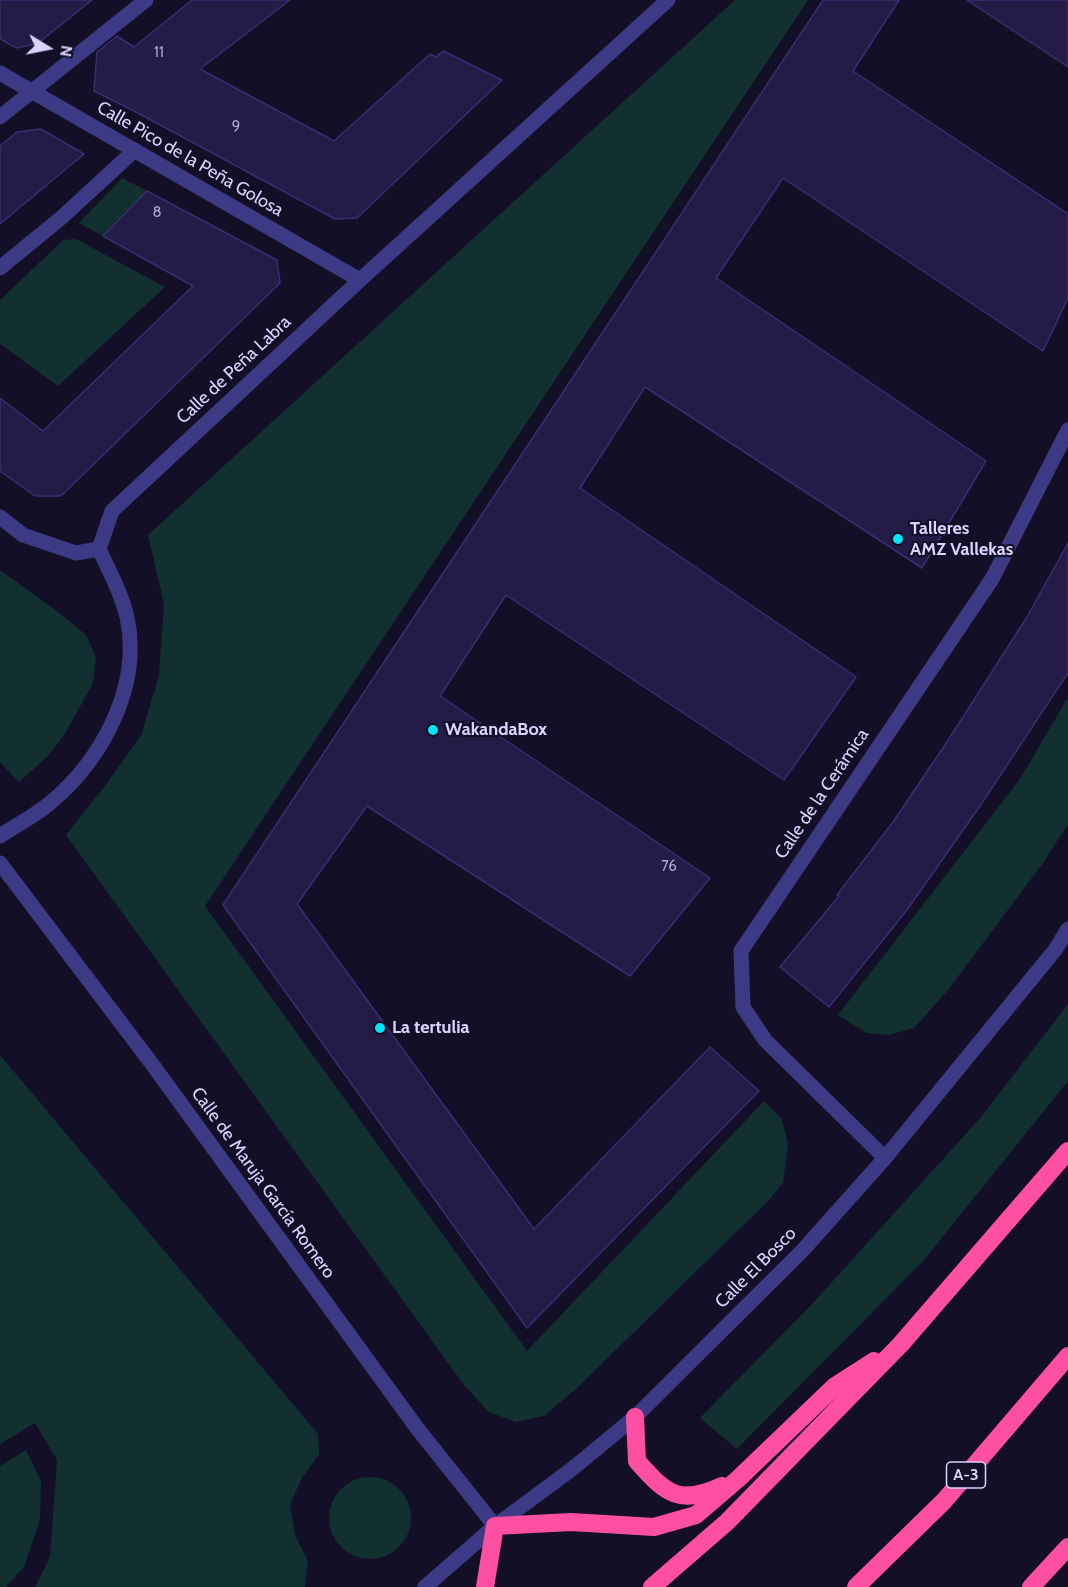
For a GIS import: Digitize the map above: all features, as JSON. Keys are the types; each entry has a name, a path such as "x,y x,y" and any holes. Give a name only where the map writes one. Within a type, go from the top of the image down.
{"highway":[{"path":"652,1587 727,1522 901,1344 1068,1151"},
{"path":"485,1587 495,1526 571,1522 654,1527 696,1515 738,1479 836,1386 901,1344"},
{"name":"A-3","path":"856,1587 944,1501 1068,1356"},
{"path":"635,1417 637,1461 664,1490 690,1496 706,1494 738,1479"},
{"path":"1031,1587 1068,1547"}],"street":[{"path":"0,117 146,0"},
{"name":"Calle de Peña Labra","path":"99,549 112,511 360,280 668,0"},
{"name":"Calle Pico de la Peña Golosa","path":"0,73 360,280"},
{"path":"0,268 61,218 135,150"},
{"name":"Calle de la Cerámica","path":"885,1158 765,1040 743,1007 741,951 992,579 1068,430"},
{"path":"0,517 23,536 76,553 99,549 118,588 127,619 130,656 123,696 108,733 82,771 50,803 0,836"},
{"name":"Calle de Maruja García Romero","path":"0,863 159,1074 417,1428 495,1526"},
{"name":"Calle El Bosco","path":"425,1587 495,1526 572,1469 635,1417 803,1250 885,1158 1055,950 1068,929"}],"green space":[{"path":"735,0 808,0 205,906 527,1351 764,1101 782,1119 788,1144 783,1183 769,1200 577,1388 544,1416 516,1422 489,1412 464,1385 66,835 105,786 141,735 159,676 164,604 148,535"},
{"path":"122,178 147,191 103,236 79,223"},
{"path":"76,239 165,287 58,386 0,344 0,300 63,240"},
{"path":"0,570 86,635 96,657 93,683 65,734 47,757 19,782 0,762"},
{"path":"1068,697 1068,824 1043,863 948,990 914,1028 889,1035 867,1033 838,1015 1020,779"},
{"path":"1068,1004 1068,1081 924,1260 737,1449 700,1418 813,1303 982,1116"},
{"path":"0,1055 318,1434 319,1455 303,1476 290,1504 295,1535 308,1561 305,1587 35,1587 50,1557 57,1460 35,1423 0,1444"},
{"path":"26,1450 41,1481 40,1520 24,1567 6,1587 0,1587 0,1466"},
{"path":"370,1477 386,1480 399,1489 408,1502 411,1518 408,1534 399,1547 386,1556 370,1559 354,1556 341,1547 332,1534 329,1518 332,1502 341,1489 354,1480"}],"building":[{"path":"0,0 92,0 37,44 16,48 0,39"},
{"path":"192,0 290,0 200,69 334,141 430,54 436,57 443,51 502,80 357,218 335,219 94,91 97,52 117,36 134,47"},
{"path":"823,0 899,0 853,71 1068,214 1068,298 1043,351 783,178 716,278 986,461 922,568 645,387 580,488 856,677 784,780 506,595 440,696 710,878 630,976 367,806 297,904 534,1229 710,1047 759,1091 527,1328 223,905"},
{"path":"967,0 1068,0 1068,67"},
{"path":"41,129 84,154 0,224 0,146 17,132"},
{"path":"147,191 277,260 280,283 61,496 35,496 0,471 0,398 43,431 193,286 103,236"},
{"path":"1068,543 1068,673 980,806 907,910 829,1007 780,967 839,896 837,895 893,822 1027,617"}],"place":[{"name":"Talleres AMZ Vallekas","path":"898,539"},
{"name":"WakandaBox","path":"433,730"},
{"name":"La tertulia","path":"380,1028"}]}
